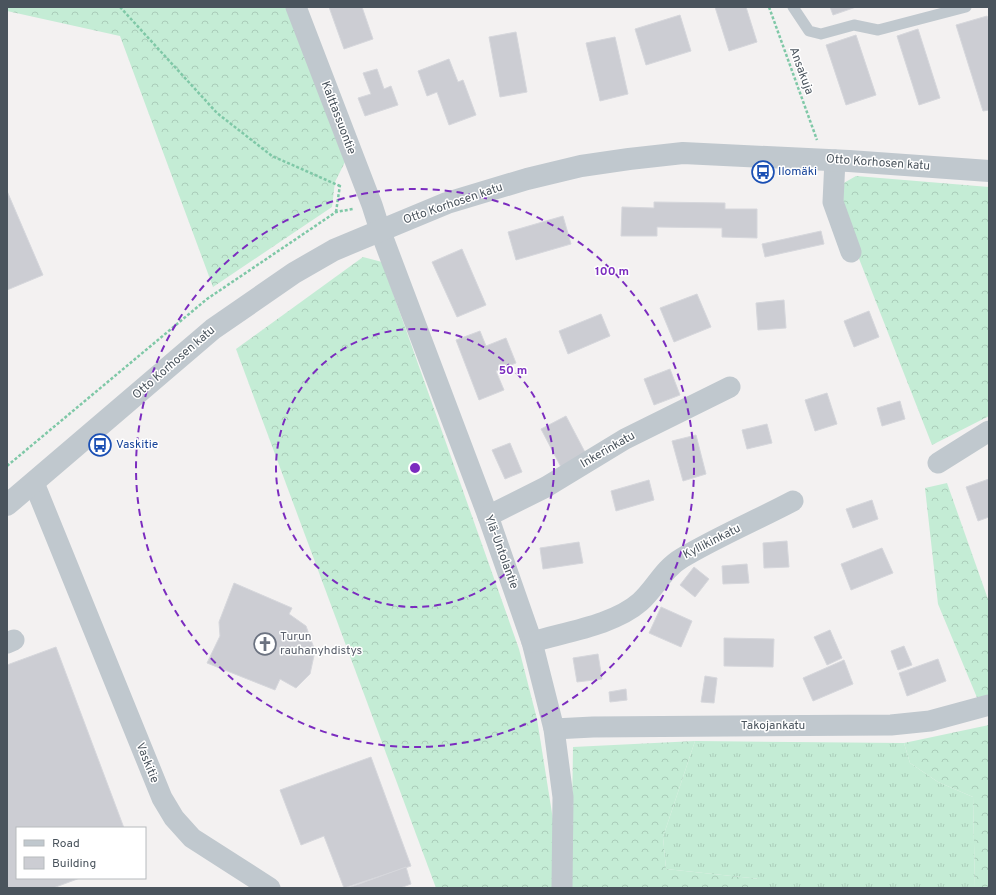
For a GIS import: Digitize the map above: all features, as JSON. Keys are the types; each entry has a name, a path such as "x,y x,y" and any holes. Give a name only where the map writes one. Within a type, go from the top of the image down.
{"street":[{"name":"Kalttassuontie","path":"296,7 372,205 380,230"},
{"name":"Otto Korhosen katu","path":"7,505 213,329 294,273 334,250 447,203 527,178 581,166 683,153 835,160 989,171"},
{"path":"835,160 833,202 851,252"},
{"name":"Ylä-Untolantie","path":"380,230 488,516 532,642 554,730 563,797 562,888"},
{"name":"Inkerinkatu","path":"488,516 546,487 625,439 730,387"},
{"path":"938,463 989,431"},
{"name":"Vaskitie","path":"34,483 162,798 174,818 192,838 270,888"},
{"name":"Kyllikinkatu","path":"532,642 594,624 620,614 641,602 660,577 680,558 794,501"},
{"name":"Takojankatu","path":"554,730 593,727 891,726 930,721 989,705"}],"lane":[{"path":"793,7 809,31 821,34 854,25 878,30 966,7"}],"path":[{"path":"120,7 216,113 272,156 340,186"},
{"name":"Ansakuja","path":"769,7 818,141 810,141"},
{"path":"7,466 207,299 336,212 372,205"}],"green space":[{"path":"7,7 287,7 345,162 335,182 332,207 213,287 120,36 7,11"},
{"path":"856,176 989,187 989,416 932,445 856,251 838,195 842,184"},
{"path":"363,257 382,262 519,649 537,719 555,832 555,888 436,888 236,349"},
{"path":"947,483 989,602 989,697 978,700 938,604 925,488"},
{"path":"989,725 989,888 975,888 973,797 938,782 910,763 904,743"},
{"path":"695,741 904,743 910,763 938,782 973,797 975,888 760,888 760,879 666,869 663,837"},
{"path":"695,741 663,837 666,869 760,879 760,888 571,888 573,747"}],"building":[{"path":"329,7 362,7 373,39 344,49"},
{"path":"715,7 746,7 757,42 729,51"},
{"path":"830,7 856,7 833,15"},
{"path":"680,15 691,51 646,65 635,29"},
{"path":"987,16 989,22 989,110 983,111 956,25"},
{"path":"918,29 940,98 919,105 897,36"},
{"path":"516,32 527,92 500,97 489,37"},
{"path":"856,35 876,95 846,105 826,45"},
{"path":"615,37 628,94 600,101 586,43"},
{"path":"449,59 458,82 463,80 476,115 449,125 437,92 427,96 418,71"},
{"path":"377,69 384,89 391,86 398,105 365,116 358,98 371,94 363,73"},
{"path":"7,191 43,275 7,290"},
{"path":"654,202 725,203 725,209 757,209 757,238 722,237 722,228 657,227 657,236 621,236 622,207 654,208"},
{"path":"563,216 571,244 516,260 508,232"},
{"path":"821,231 824,244 765,257 762,244"},
{"path":"462,249 486,305 457,317 432,262"},
{"path":"697,294 711,327 674,342 660,308"},
{"path":"784,300 786,328 758,330 756,303"},
{"path":"869,311 879,337 854,347 844,321"},
{"path":"601,314 610,336 568,354 559,331"},
{"path":"480,331 486,346 506,338 516,363 496,371 504,390 479,400 456,340"},
{"path":"670,369 680,395 654,405 644,379"},
{"path":"827,393 837,424 815,431 805,400"},
{"path":"900,401 905,419 882,426 877,408"},
{"path":"566,416 587,456 562,469 541,429"},
{"path":"767,424 772,443 747,449 742,430"},
{"path":"696,435 706,474 683,481 672,441"},
{"path":"510,443 522,472 505,479 492,450"},
{"path":"989,479 989,517 978,521 966,487"},
{"path":"649,480 654,500 616,511 611,491"},
{"path":"872,500 878,519 853,528 846,509"},
{"path":"787,541 789,567 764,568 763,543"},
{"path":"579,542 583,563 543,569 540,548"},
{"path":"882,548 893,573 851,590 841,564"},
{"path":"747,564 749,583 723,584 722,566"},
{"path":"694,567 709,579 695,597 680,585"},
{"name":"Turun rauhanyhdistys","path":"234,583 292,608 289,614 306,626 315,651 310,674 296,688 280,679 275,690 207,663 220,636 219,622"},
{"path":"661,607 692,621 681,647 649,633"},
{"path":"830,630 842,658 827,665 814,637"},
{"path":"724,638 774,639 773,667 724,666"},
{"path":"904,646 912,665 898,670 891,651"},
{"path":"56,647 124,827 16,827 16,879 77,879 53,888 7,888 7,665"},
{"path":"598,654 602,679 577,682 573,658"},
{"path":"938,659 946,681 907,696 899,673"},
{"path":"844,660 853,684 813,701 803,678"},
{"path":"705,676 717,678 714,703 701,702"},
{"path":"626,689 627,700 610,702 609,692"},
{"path":"371,757 411,866 344,888 324,836 301,845 280,790"},
{"path":"406,867 411,884 400,888 348,888"}],"place":[{"name":"Ilomäki","path":"763,172"},
{"name":"Vaskitie","path":"100,445"},
{"name":"Turun rauhanyhdistys","path":"265,644"}]}
